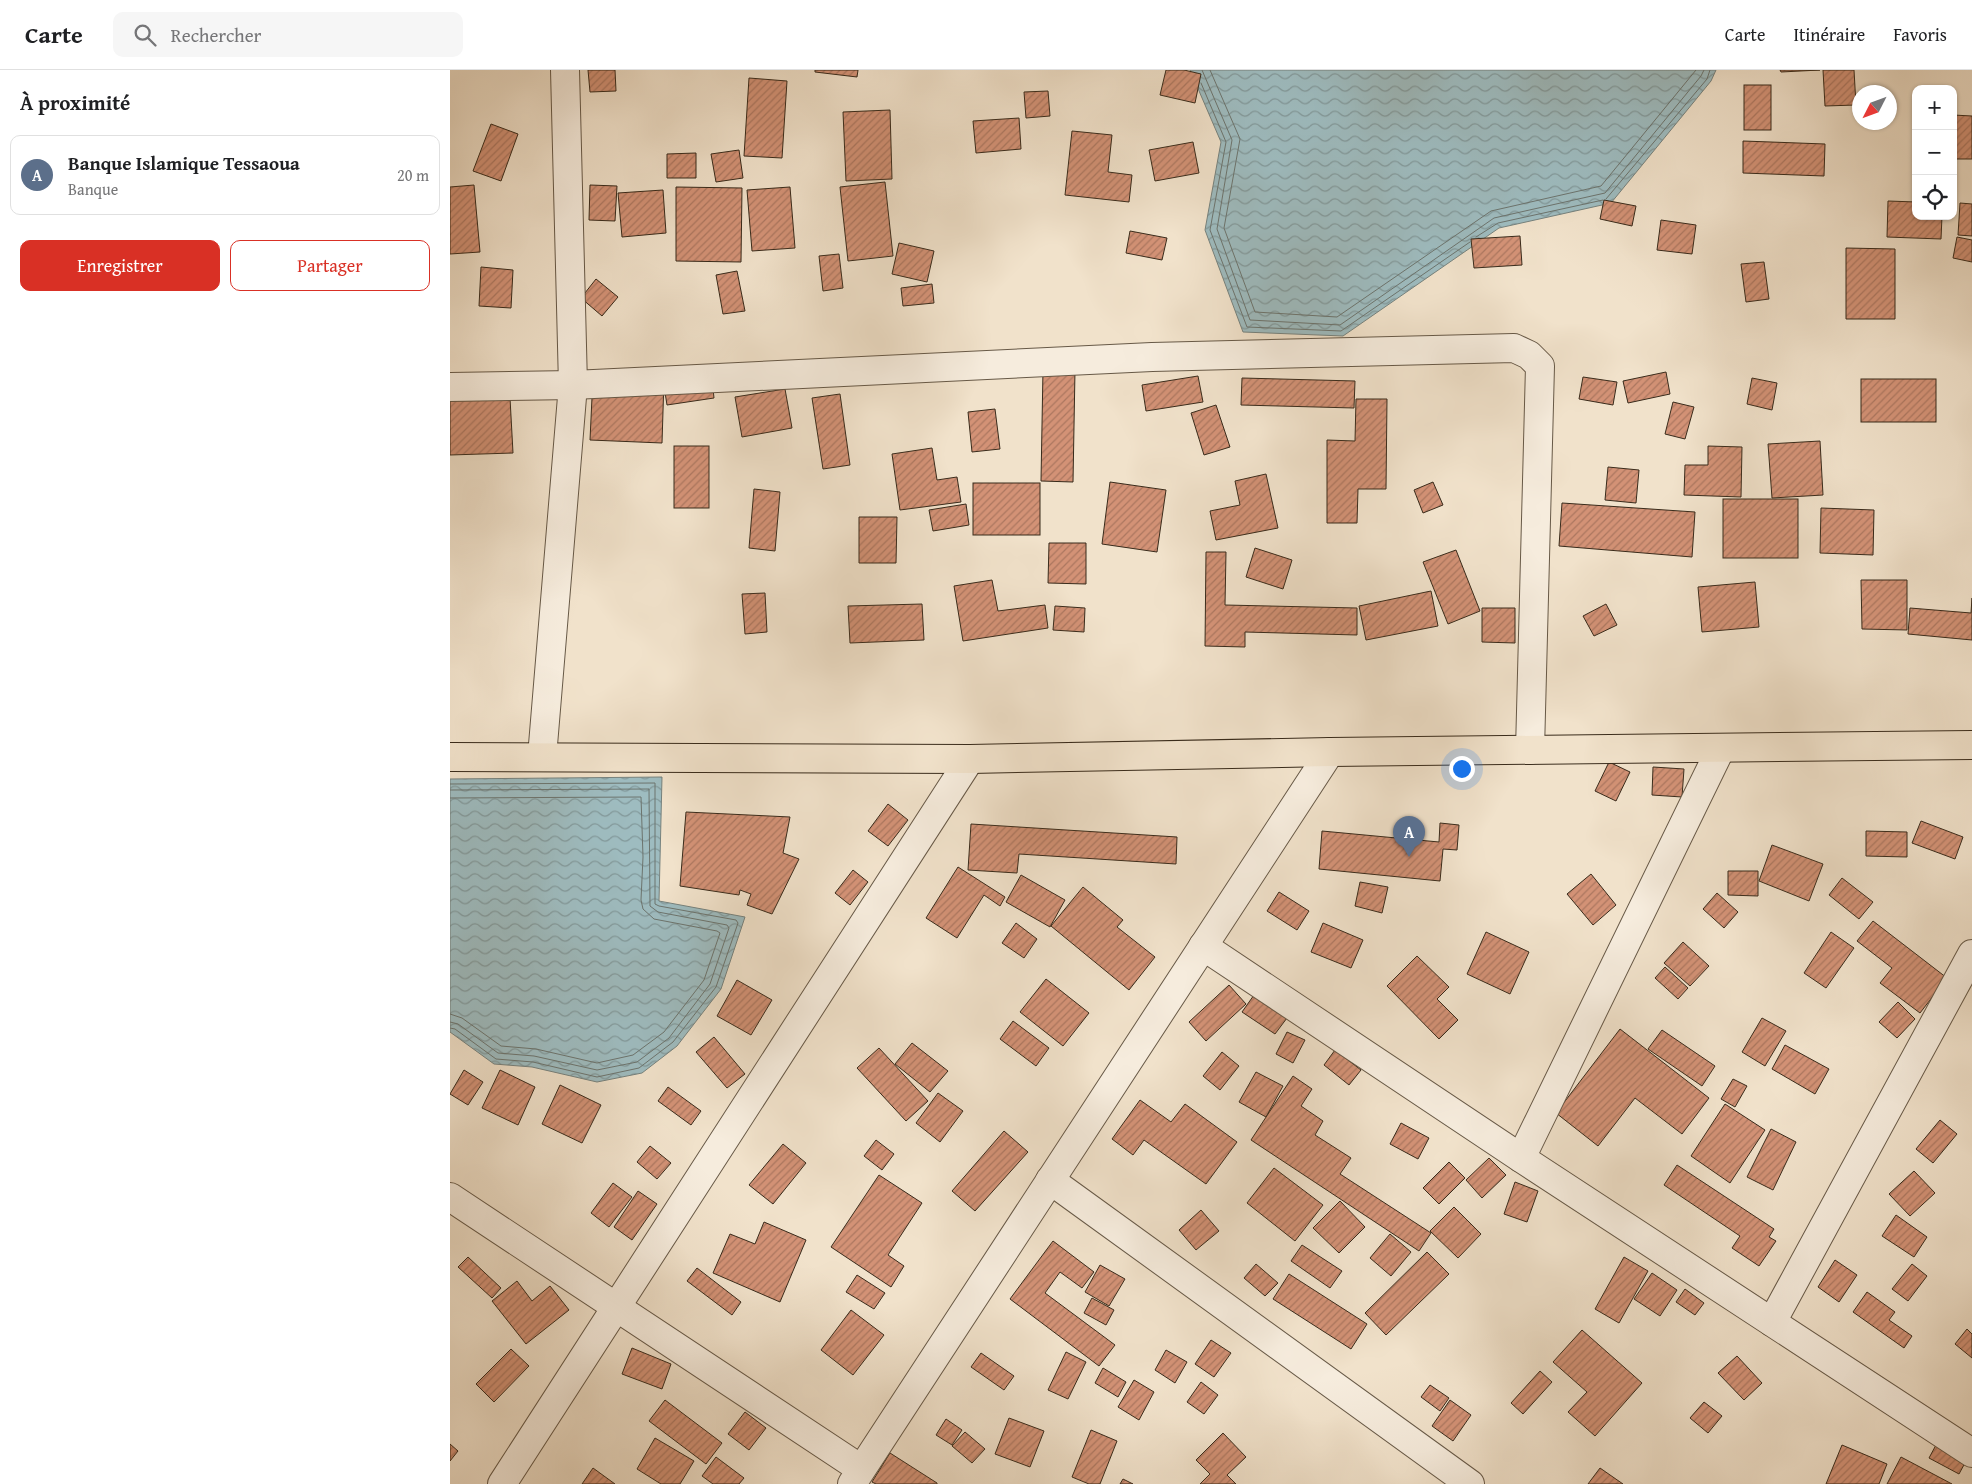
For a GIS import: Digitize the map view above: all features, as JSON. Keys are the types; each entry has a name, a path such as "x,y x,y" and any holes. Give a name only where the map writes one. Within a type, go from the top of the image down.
{"highway":[{"path":"450,757 970,759 1330,752 1972,745"}],"street":[{"path":"542,757 572,386 565,70"},
{"path":"450,387 572,386 1152,357 1514,348 1529,355 1540,366 1530,750"},
{"path":"1521,1158 1721,748"},
{"path":"450,1197 616,1308 856,1477 1330,752"},
{"path":"502,1484 970,759"},
{"path":"1203,946 1521,1158 1972,1453"},
{"path":"1772,1322 1972,954"},
{"path":"1050,1180 1470,1484"}],"water":[{"path":"1190,70 1716,70 1711,81 1611,203 1499,228 1343,336 1243,332 1205,230 1221,142"},
{"path":"662,777 659,901 745,917 721,989 677,1046 642,1073 597,1082 532,1067 494,1064 450,1032 450,779"}],"building":[{"path":"588,70 615,70 616,91 590,92"},
{"path":"815,70 858,70 857,77 815,72"},
{"path":"1166,70 1184,70 1201,74 1195,103 1160,95"},
{"path":"1780,70 1820,70 1781,72"},
{"path":"1823,70 1854,70 1855,85 1852,85 1852,105 1825,106"},
{"path":"749,78 787,81 782,158 744,156"},
{"path":"1744,85 1771,85 1771,130 1744,130"},
{"path":"1048,91 1050,116 1026,118 1024,92"},
{"path":"890,110 892,179 846,181 843,112"},
{"path":"1957,115 1972,116 1972,159 1957,159"},
{"path":"1019,118 1021,149 976,153 973,121"},
{"path":"491,124 518,134 501,181 473,171"},
{"path":"1072,131 1112,135 1108,172 1132,175 1129,202 1065,195"},
{"path":"1743,141 1825,144 1824,176 1743,173"},
{"path":"1193,142 1199,173 1155,181 1149,150"},
{"path":"739,150 743,178 716,182 711,154"},
{"path":"696,153 696,178 667,178 667,154"},
{"path":"885,182 893,256 848,261 840,187"},
{"path":"474,185 480,252 450,254 450,187"},
{"path":"590,185 617,186 615,221 589,220"},
{"path":"676,187 742,188 741,262 676,261"},
{"path":"790,187 795,248 752,251 747,190"},
{"path":"663,190 666,233 622,237 618,193"},
{"path":"1604,200 1636,206 1632,226 1600,219"},
{"path":"1888,201 1912,202 1912,220 1942,220 1941,239 1887,237"},
{"path":"1960,203 1972,204 1972,236 1958,235"},
{"path":"1661,220 1696,225 1692,254 1657,250"},
{"path":"1130,231 1167,238 1162,260 1126,253"},
{"path":"1520,236 1522,265 1474,268 1471,239"},
{"path":"1957,237 1972,240 1972,262 1953,258"},
{"path":"899,243 934,251 927,282 892,274"},
{"path":"1846,248 1895,249 1895,319 1846,319"},
{"path":"839,254 843,288 823,291 819,256"},
{"path":"1764,262 1769,299 1746,302 1741,264"},
{"path":"481,267 513,270 511,308 479,306"},
{"path":"737,271 745,311 723,314 716,275"},
{"path":"596,279 618,297 602,316 581,298"},
{"path":"932,284 934,303 903,306 901,288"},
{"path":"1043,369 1075,370 1073,482 1041,481"},
{"path":"1666,372 1670,394 1628,403 1623,381"},
{"path":"593,376 664,379 662,443 590,440"},
{"path":"1198,376 1203,402 1146,411 1142,385"},
{"path":"1583,377 1617,382 1613,405 1579,399"},
{"path":"1242,378 1355,381 1354,408 1241,405"},
{"path":"1752,378 1777,383 1772,410 1747,404"},
{"path":"1861,379 1936,379 1936,422 1861,422"},
{"path":"712,380 714,398 667,405 664,386"},
{"path":"785,389 792,428 742,437 735,397"},
{"path":"840,394 850,465 823,469 812,398"},
{"path":"510,398 513,453 450,455 450,400"},
{"path":"1356,399 1387,399 1386,489 1358,489 1357,523 1327,523 1327,440 1355,441"},
{"path":"1673,402 1694,407 1685,439 1665,434"},
{"path":"1216,405 1230,447 1204,455 1191,413"},
{"path":"995,409 1000,449 972,452 968,412"},
{"path":"1820,441 1823,495 1772,498 1768,444"},
{"path":"674,446 709,446 709,508 674,508"},
{"path":"1708,446 1742,447 1741,497 1684,495 1685,465 1708,465"},
{"path":"932,448 937,480 957,477 961,502 900,510 892,454"},
{"path":"1608,467 1639,470 1636,503 1605,500"},
{"path":"1266,474 1278,528 1216,540 1210,511 1240,505 1235,481"},
{"path":"1110,482 1166,490 1157,552 1102,544"},
{"path":"1433,482 1443,505 1423,513 1414,490"},
{"path":"973,483 1040,483 1040,535 973,535"},
{"path":"754,489 780,492 775,551 749,548"},
{"path":"1723,499 1798,499 1798,558 1723,558"},
{"path":"1562,503 1695,512 1692,557 1559,546"},
{"path":"966,504 969,525 933,531 929,510"},
{"path":"1821,508 1874,510 1873,555 1820,553"},
{"path":"859,517 897,517 896,563 859,563"},
{"path":"1049,543 1086,543 1086,584 1048,583"},
{"path":"1255,548 1292,560 1283,589 1246,577"},
{"path":"1456,550 1480,611 1448,624 1423,562"},
{"path":"1206,552 1226,552 1225,605 1357,608 1357,635 1245,632 1245,647 1205,646"},
{"path":"992,580 998,611 1045,605 1048,628 963,641 954,586"},
{"path":"1861,580 1907,580 1907,630 1862,629"},
{"path":"1755,582 1759,627 1702,632 1698,587"},
{"path":"1431,591 1438,626 1366,640 1359,606"},
{"path":"765,593 767,632 745,634 742,594"},
{"path":"1972,598 1972,640 1908,634 1910,608 1971,613"},
{"path":"922,604 924,640 850,643 848,606"},
{"path":"1606,604 1617,625 1594,636 1583,616"},
{"path":"1055,606 1085,608 1084,632 1053,630"},
{"path":"1482,608 1515,608 1515,643 1482,642"},
{"path":"1609,762 1630,772 1616,801 1595,791"},
{"path":"1653,767 1684,769 1682,797 1652,795"},
{"path":"888,804 908,820 888,846 868,831"},
{"path":"686,812 790,817 783,853 799,859 772,914 747,905 751,894 740,890 739,895 680,886"},
{"path":"1921,821 1963,837 1955,859 1912,843"},
{"path":"1440,823 1459,825 1457,850 1443,849 1440,881 1319,869 1322,831 1439,842"},
{"path":"971,824 1177,837 1176,864 1019,854 1017,873 968,870"},
{"path":"1866,831 1907,832 1907,857 1866,856"},
{"path":"1772,845 1823,864 1809,901 1759,881"},
{"path":"958,867 1005,897 1000,906 984,895 957,938 926,918"},
{"path":"853,870 868,882 850,905 835,893"},
{"path":"1728,871 1758,871 1758,896 1728,895"},
{"path":"1591,874 1616,905 1593,925 1567,894"},
{"path":"1021,875 1065,900 1050,927 1006,902"},
{"path":"1842,878 1873,902 1859,919 1829,895"},
{"path":"1360,882 1388,887 1382,913 1355,906"},
{"path":"1083,887 1123,920 1117,927 1155,957 1129,990 1051,926"},
{"path":"1279,892 1309,911 1297,930 1267,911"},
{"path":"1717,893 1738,912 1724,928 1703,909"},
{"path":"1873,921 1947,978 1920,1013 1880,983 1892,968 1857,941"},
{"path":"1016,923 1037,939 1024,958 1002,943"},
{"path":"1323,923 1363,940 1351,968 1311,952"},
{"path":"1486,932 1529,952 1510,994 1467,974"},
{"path":"1831,932 1854,948 1826,988 1804,973"},
{"path":"1683,942 1709,966 1690,986 1664,963"},
{"path":"1417,956 1449,987 1437,999 1458,1020 1439,1039 1387,986"},
{"path":"1665,967 1688,988 1678,999 1655,978"},
{"path":"1046,979 1089,1013 1063,1046 1020,1012"},
{"path":"737,980 772,1000 751,1035 717,1016"},
{"path":"1229,985 1246,1004 1206,1041 1189,1022"},
{"path":"1254,995 1287,1018 1275,1034 1242,1012"},
{"path":"1898,1002 1915,1019 1897,1038 1879,1022"},
{"path":"1762,1018 1786,1031 1765,1066 1742,1052"},
{"path":"1013,1021 1049,1048 1036,1066 1000,1039"},
{"path":"1620,1029 1709,1098 1682,1134 1635,1098 1598,1146 1556,1113"},
{"path":"1662,1030 1715,1066 1702,1086 1648,1049"},
{"path":"1287,1032 1305,1040 1293,1063 1276,1054"},
{"path":"714,1037 745,1074 727,1088 696,1052"},
{"path":"912,1043 948,1071 930,1092 895,1064"},
{"path":"1785,1045 1829,1069 1815,1094 1772,1069"},
{"path":"879,1048 928,1101 906,1121 857,1068"},
{"path":"1335,1050 1361,1070 1349,1085 1324,1065"},
{"path":"1222,1052 1239,1066 1220,1090 1203,1076"},
{"path":"464,1070 483,1082 468,1105 450,1094"},
{"path":"500,1070 535,1087 518,1125 482,1108"},
{"path":"1256,1072 1283,1086 1266,1117 1239,1102"},
{"path":"1293,1076 1312,1089 1301,1106 1323,1121 1315,1135 1351,1158 1340,1174 1431,1233 1419,1251 1251,1140"},
{"path":"1733,1079 1747,1086 1735,1107 1721,1099"},
{"path":"560,1085 601,1105 582,1143 542,1124"},
{"path":"668,1087 701,1111 691,1125 658,1101"},
{"path":"938,1093 963,1111 940,1142 916,1123"},
{"path":"1140,1100 1171,1122 1185,1104 1237,1142 1206,1184 1144,1140 1133,1155 1112,1139"},
{"path":"1725,1104 1765,1130 1730,1183 1691,1156"},
{"path":"1940,1120 1957,1134 1933,1163 1916,1149"},
{"path":"1401,1123 1429,1138 1418,1159 1390,1144"},
{"path":"1771,1129 1796,1142 1773,1190 1747,1177"},
{"path":"1004,1131 1028,1152 975,1211 952,1191"},
{"path":"876,1140 894,1154 882,1170 864,1156"},
{"path":"783,1144 806,1163 773,1204 749,1185"},
{"path":"650,1146 671,1163 657,1179 637,1162"},
{"path":"1489,1158 1506,1175 1482,1198 1466,1180"},
{"path":"1449,1162 1465,1178 1439,1204 1423,1188"},
{"path":"1677,1165 1774,1229 1769,1237 1776,1241 1759,1266 1732,1248 1740,1236 1664,1185"},
{"path":"1274,1168 1323,1205 1295,1241 1247,1203"},
{"path":"1914,1171 1935,1193 1910,1216 1889,1194"},
{"path":"879,1175 922,1203 888,1255 904,1266 891,1287 831,1247"},
{"path":"1515,1182 1538,1191 1527,1222 1504,1214"},
{"path":"613,1183 632,1197 609,1227 591,1213"},
{"path":"638,1191 657,1204 632,1240 614,1227"},
{"path":"1340,1201 1365,1227 1339,1253 1313,1228"},
{"path":"1454,1207 1481,1234 1458,1258 1430,1231"},
{"path":"1201,1210 1219,1231 1196,1250 1179,1230"},
{"path":"1896,1215 1927,1237 1914,1257 1882,1236"},
{"path":"764,1222 806,1240 780,1302 713,1273 730,1234 755,1244"},
{"path":"1390,1234 1411,1252 1391,1276 1370,1258"},
{"path":"1053,1241 1094,1272 1082,1288 1060,1272 1045,1293 1115,1345 1099,1366 1010,1299"},
{"path":"1302,1245 1342,1271 1330,1288 1291,1261"},
{"path":"1427,1252 1449,1274 1386,1335 1365,1313"},
{"path":"468,1257 501,1288 492,1298 458,1267"},
{"path":"1624,1257 1648,1271 1619,1323 1595,1309"},
{"path":"1835,1260 1857,1275 1839,1302 1818,1287"},
{"path":"1256,1264 1278,1283 1265,1296 1244,1278"},
{"path":"1912,1264 1927,1276 1908,1301 1892,1289"},
{"path":"1100,1265 1125,1279 1109,1306 1085,1292"},
{"path":"697,1268 741,1302 732,1315 687,1281"},
{"path":"1652,1273 1677,1290 1660,1316 1634,1299"},
{"path":"1289,1274 1367,1324 1351,1349 1273,1299"},
{"path":"857,1275 885,1293 874,1309 846,1292"},
{"path":"517,1281 532,1301 550,1286 569,1310 526,1344 492,1301"},
{"path":"1685,1289 1704,1303 1695,1315 1676,1302"},
{"path":"1867,1292 1895,1312 1889,1320 1912,1336 1904,1348 1853,1312"},
{"path":"1092,1298 1114,1310 1106,1325 1084,1313"},
{"path":"851,1310 884,1335 853,1375 821,1350"},
{"path":"1967,1329 1972,1334 1972,1358 1955,1344"},
{"path":"1582,1330 1642,1383 1595,1436 1568,1412 1587,1392 1553,1362"},
{"path":"1211,1340 1231,1353 1214,1377 1195,1364"},
{"path":"632,1348 671,1364 662,1389 622,1374"},
{"path":"511,1349 529,1366 494,1402 476,1384"},
{"path":"1166,1350 1187,1362 1175,1383 1155,1370"},
{"path":"1066,1352 1086,1362 1068,1399 1048,1390"},
{"path":"981,1353 1014,1376 1004,1390 971,1367"},
{"path":"1737,1356 1762,1383 1744,1400 1718,1373"},
{"path":"1103,1368 1126,1382 1118,1397 1095,1383"},
{"path":"1540,1371 1552,1382 1523,1414 1511,1403"},
{"path":"1134,1380 1154,1392 1139,1420 1118,1407"},
{"path":"1201,1382 1218,1395 1204,1414 1187,1402"},
{"path":"1430,1385 1449,1398 1440,1411 1421,1397"},
{"path":"665,1400 722,1443 706,1464 649,1421"},
{"path":"1450,1400 1471,1415 1453,1441 1432,1426"},
{"path":"1704,1402 1722,1416 1708,1433 1690,1418"},
{"path":"745,1412 766,1428 749,1450 728,1434"},
{"path":"1009,1418 1044,1431 1030,1467 995,1454"},
{"path":"946,1419 962,1430 952,1445 936,1435"},
{"path":"1091,1430 1117,1441 1100,1484 1089,1484 1072,1477"},
{"path":"965,1432 985,1449 972,1463 952,1446"},
{"path":"1943,1432 1972,1450 1959,1474 1929,1458"},
{"path":"1223,1433 1246,1457 1227,1475 1236,1484 1200,1484 1210,1474 1196,1460"},
{"path":"655,1438 694,1461 680,1484 661,1484 637,1469"},
{"path":"450,1444 458,1451 450,1461"},
{"path":"1842,1445 1887,1464 1879,1484 1826,1484"},
{"path":"890,1453 937,1484 876,1484 872,1482"},
{"path":"716,1457 744,1478 739,1484 713,1484 702,1476"},
{"path":"1901,1457 1952,1484 1887,1484"},
{"path":"593,1468 615,1484 582,1484"},
{"path":"1600,1468 1623,1484 1588,1484"},
{"path":"1123,1479 1133,1484 1120,1484"}],"place":[{"name":"Banque Islamique Tessaoua","path":"1409,857"}]}
